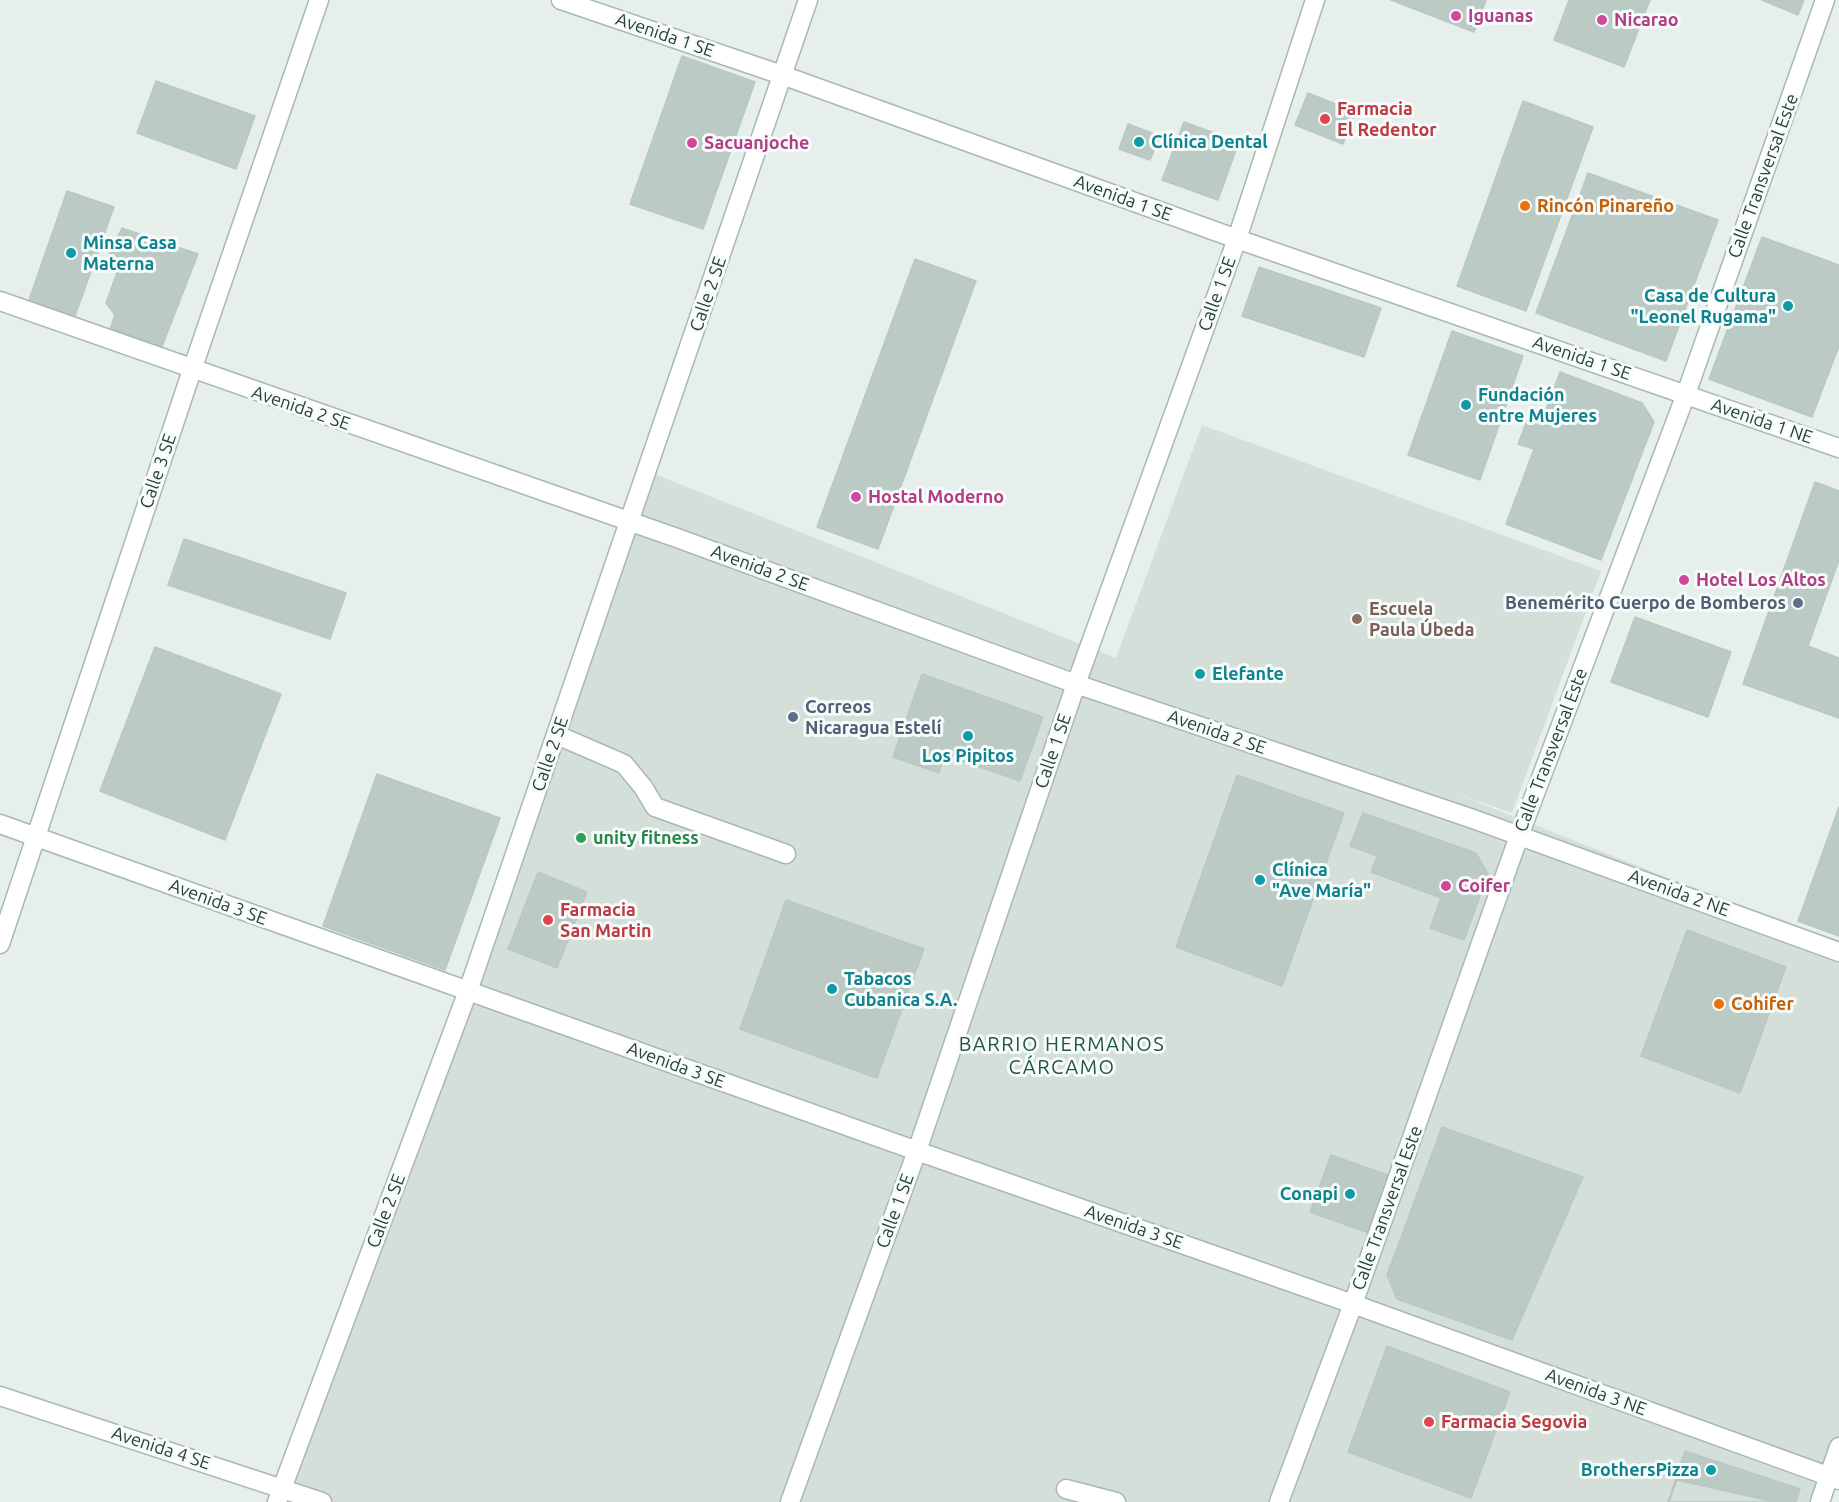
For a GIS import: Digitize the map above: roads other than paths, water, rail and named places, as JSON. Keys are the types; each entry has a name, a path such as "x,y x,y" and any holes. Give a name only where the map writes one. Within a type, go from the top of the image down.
{"street":[{"name":"Calle 3 SE","path":"0,944 192,370 319,0"},
{"name":"Avenida 1 SE","path":"561,0 782,75 1237,238 1686,394"},
{"name":"Calle 2 SE","path":"279,1495 468,991 808,0"},
{"name":"Calle 1 SE","path":"790,1502 917,1151 1076,684 1237,238 1315,0"},
{"name":"Calle Transversal Este","path":"1279,1502 1353,1304 1519,836 1686,394 1825,0"},
{"name":"Avenida 2 SE","path":"0,302 630,522 1076,684 1519,836"},
{"name":"Avenida 1 NE","path":"1686,394 1839,448"},
{"path":"556,735 624,764 643,787 655,807 786,854"},
{"name":"Avenida 3 SE","path":"0,824 1353,1304"},
{"name":"Avenida 2 NE","path":"1519,836 1839,952"},
{"name":"Avenida 3 NE","path":"1353,1304 1834,1478"},
{"name":"Avenida 4 SE","path":"0,1396 279,1495 322,1502"},
{"path":"1820,1502 1834,1478 1839,1447"},
{"path":"1066,1489 1116,1502"}],"place":[{"name":"Iguanas","path":"1456,16"},
{"name":"Nicarao","path":"1602,20"},
{"name":"Farmacia El Redentor","path":"1325,119"},
{"name":"Clínica Dental","path":"1139,142"},
{"name":"Sacuanjoche","path":"692,143"},
{"name":"Rincón Pinareño","path":"1525,206"},
{"name":"Minsa Casa Materna","path":"71,253"},
{"name":"Casa de Cultura \"Leonel Rugama\"","path":"1788,306"},
{"name":"Fundación entre Mujeres","path":"1466,405"},
{"name":"Hostal Moderno","path":"856,497"},
{"name":"Hotel Los Altos","path":"1684,580"},
{"name":"Benemérito Cuerpo de Bomberos","path":"1798,603"},
{"name":"Escuela Paula Úbeda","path":"1357,619"},
{"name":"Elefante","path":"1200,674"},
{"name":"Correos Nicaragua Estelí","path":"793,717"},
{"name":"Los Pipitos","path":"968,736"},
{"name":"unity fitness","path":"581,838"},
{"name":"Clínica \"Ave María\"","path":"1260,880"},
{"name":"Coifer","path":"1446,886"},
{"name":"Farmacia San Martin","path":"548,920"},
{"name":"Tabacos Cubanica S.A.","path":"832,989"},
{"name":"Cohifer","path":"1719,1004"},
{"name":"Conapi","path":"1350,1194"},
{"name":"Farmacia Segovia","path":"1429,1422"},
{"name":"BrothersPizza","path":"1711,1470"}],"district":[{"name":"BARRIO HERMANOS CÁRCAMO","path":"1062,1056"}]}
